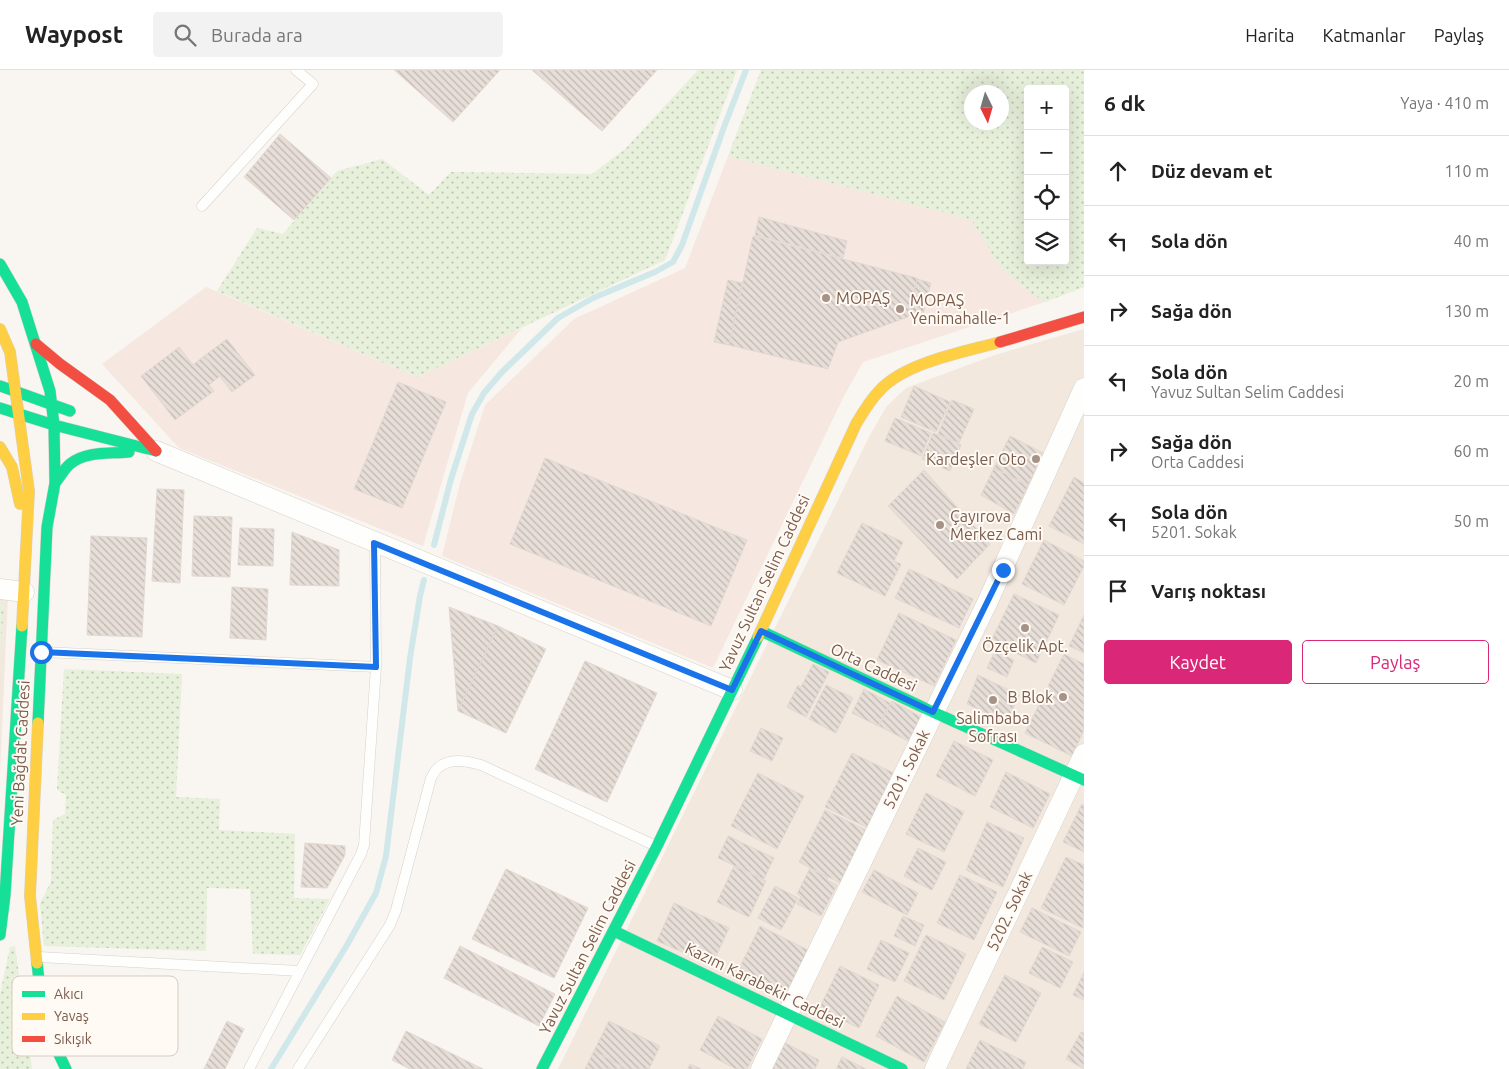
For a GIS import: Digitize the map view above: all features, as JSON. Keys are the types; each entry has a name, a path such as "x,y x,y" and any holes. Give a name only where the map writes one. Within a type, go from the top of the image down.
{"main road":[{"name":"Yeni Bağdat Caddesi","path":"0,264 22,302 50,391 54,425 55,483 46,527 30,896 38,976"},
{"name":"Yavuz Sultan Selim Caddesi","path":"542,1069 657,846 761,631 856,424 878,390 904,372 920,365 1084,317"},
{"name":"Yeni Bağdat Caddesi","path":"0,329 10,352 29,491 5,895 0,935"},
{"path":"36,344 110,400 156,450"},
{"path":"0,386 81,415"},
{"path":"0,408 54,425 156,450"},
{"path":"123,428 140,434"},
{"path":"0,447 12,467 27,534"},
{"path":"55,483 71,464 91,455 156,450"},
{"name":"Orta Caddesi","path":"761,631 933,712 1079,777"},
{"name":"Kazım Karabekir Caddesi","path":"614,931 902,1069"},
{"name":"Yeni Bağdat Caddesi","path":"60,1056 66,1069"}],"street":[{"name":"5201. Sokak","path":"761,1069 1003,570 1084,388"},
{"path":"156,450 374,543 732,690"},
{"path":"0,589 24,592"},
{"name":"5202. Sokak","path":"935,1069 1079,777 1084,754"}],"lane":[{"path":"202,206 312,84 296,70"},
{"path":"248,1069 364,845 376,667 374,543"},
{"path":"41,652 376,667"},
{"path":"298,1069 390,925 396,910 431,778 438,767 448,762 470,761 657,846"},
{"path":"36,957 300,971"}],"shaded area":[{"path":"728,156 1024,233 1024,265 1068,265 1084,287 1045,302 863,362 844,396 713,668 442,556 460,483 485,405 574,319 685,268"},
{"path":"206,287 417,377 522,328 468,393 423,546 179,448 102,364"},
{"path":"1084,329 1084,1069 558,1069 868,439 886,407 906,388 995,355"},
{"path":"0,593 8,594 0,773"}],"green space":[{"path":"698,70 737,70 665,260 417,377 217,291 257,228 283,234 337,171 382,159 429,195 451,172 592,174 625,149"},
{"path":"761,70 1084,70 1084,287 1045,302 1004,271 993,257 983,237 973,226 973,220 728,156"},
{"path":"0,603 4,604 0,659"},
{"path":"64,669 182,674 176,797 220,799 219,830 295,834 294,898 330,899 300,955 253,954 250,889 207,888 206,951 44,946 40,904 51,881 53,820 65,814 66,795 57,790"},
{"path":"15,946 19,976 12,976 12,1056 30,1056 32,1069 0,1069 0,994 10,947"}],"building":[{"path":"394,70 500,70 453,122"},
{"path":"532,70 657,70 602,131"},
{"path":"280,134 331,178 294,220 244,177"},
{"path":"759,217 847,241 843,258 755,235"},
{"name":"MOPAŞ","path":"753,236 917,278 908,317 838,342 828,369 729,345"},
{"path":"917,279 931,283 922,318 909,315"},
{"path":"728,280 742,283 729,345 714,342"},
{"path":"227,339 255,375 232,392 204,356"},
{"path":"179,347 193,365 204,356 220,376 209,385 214,391 175,420 141,376"},
{"path":"398,382 446,402 402,508 354,489"},
{"path":"914,386 950,402 936,432 901,417"},
{"path":"952,400 974,409 959,443 938,434"},
{"path":"895,418 931,433 921,456 885,441"},
{"path":"933,433 961,445 950,471 922,459"},
{"path":"1010,436 1043,453 1028,485 994,468"},
{"path":"545,458 747,540 711,626 510,544"},
{"path":"994,468 1028,486 1014,514 981,495"},
{"name":"Çayırova Merkez Cami","path":"924,470 990,544 957,579 888,506"},
{"path":"1074,477 1084,483 1084,544 1049,526"},
{"path":"157,489 184,490 180,583 152,581"},
{"path":"194,516 232,517 230,577 192,576"},
{"path":"862,523 903,542 894,561 901,564 885,596 837,573"},
{"path":"240,528 274,529 273,566 238,565"},
{"path":"292,532 339,550 339,586 290,585"},
{"path":"91,536 147,538 142,637 87,635"},
{"path":"1044,540 1084,561 1084,566 1064,605 1022,584"},
{"path":"909,569 973,599 959,628 895,598"},
{"path":"232,587 268,589 266,640 230,638"},
{"name":"Özçelik Apt.","path":"1014,594 1059,615 1036,663 991,641"},
{"path":"449,607 498,626 458,711"},
{"path":"899,613 956,640 934,686 877,660"},
{"path":"1084,615 1084,653 1069,646"},
{"path":"498,626 546,649 506,733 458,711"},
{"path":"995,651 1014,660 1007,677 987,668"},
{"name":"B Blok","path":"1064,654 1084,664 1084,730 1072,756 1025,733"},
{"path":"585,661 657,693 607,802 535,769"},
{"path":"813,664 829,672 806,717 787,707 798,685 801,687"},
{"name":"Salimbaba Sofrası","path":"978,675 1019,695 1007,722 967,704"},
{"path":"826,685 853,698 836,733 809,719"},
{"path":"864,689 890,703 878,726 852,713"},
{"path":"892,701 921,717 908,741 879,726"},
{"path":"761,728 783,738 772,761 750,751"},
{"path":"954,741 993,760 975,796 936,776"},
{"path":"852,753 894,773 868,828 825,807"},
{"path":"1006,772 1050,794 1033,828 990,807"},
{"path":"758,773 804,796 777,849 731,826"},
{"path":"926,793 964,812 944,852 906,834"},
{"path":"1082,804 1084,805 1084,852 1063,842"},
{"path":"825,810 866,830 840,883 799,862"},
{"path":"987,822 1024,838 1003,887 966,870"},
{"path":"728,836 774,858 764,879 718,858"},
{"path":"305,843 345,846 345,855 327,888 301,887"},
{"path":"918,848 946,862 932,890 904,876"},
{"path":"1066,857 1084,865 1083,928 1041,908"},
{"path":"734,866 766,881 749,917 717,902"},
{"path":"810,868 837,885 821,916 797,904 801,896 797,894"},
{"path":"506,869 588,908 554,978 472,939"},
{"path":"874,870 918,893 907,915 862,892"},
{"path":"960,875 997,892 974,940 937,923"},
{"path":"775,886 798,898 781,930 758,918"},
{"path":"674,903 729,928 712,965 657,941"},
{"path":"1032,908 1081,932 1069,956 1020,932"},
{"path":"903,916 924,925 915,946 894,936"},
{"path":"760,926 808,950 785,996 737,973"},
{"path":"926,935 966,954 944,1000 904,981"},
{"path":"881,940 909,953 895,982 867,969"},
{"path":"460,946 555,994 539,1026 444,978"},
{"path":"1042,947 1073,962 1060,988 1029,973"},
{"path":"840,966 879,985 859,1028 819,1009"},
{"path":"1084,972 1084,1000 1073,995"},
{"path":"1005,975 1041,993 1016,1042 979,1024"},
{"path":"897,996 945,1022 924,1062 876,1036"},
{"path":"718,1016 762,1039 747,1069 736,1069 700,1050"},
{"path":"227,1021 244,1029 225,1069 204,1069"},
{"path":"609,1021 660,1046 649,1069 627,1069 594,1051"},
{"path":"406,1031 483,1069 410,1069 392,1060"},
{"path":"1081,1032 1084,1033 1084,1069 1066,1059"},
{"path":"980,1040 1026,1062 1023,1069 966,1069"},
{"path":"785,1043 819,1060 815,1069 772,1069"},
{"path":"594,1051 627,1069 585,1069"},
{"path":"842,1057 866,1069 836,1069"},
{"path":"690,1064 701,1069 688,1069"}],"waterway":[{"path":"434,545 451,479 472,414 484,393 502,372 558,318 593,298 655,272 673,262 682,245 746,70"},
{"path":"271,1069 347,945 376,893 386,856 410,658 424,580"}],"traffic: fast":[{"path":"0,264 22,302 50,391 54,425 55,483 47,527 38,723"},
{"path":"0,386 70,411"},
{"path":"0,408 54,425 156,451"},
{"path":"55,483 70,464 83,457 129,452"},
{"path":"0,935 5,895 22,626"},
{"path":"761,631 933,712 1084,780"},
{"path":"542,1069 657,846 758,637"},
{"path":"614,931 902,1069"},
{"path":"37,963 39,976"},
{"path":"60,1056 66,1069"}],"traffic: slow":[{"path":"0,329 10,352 29,491 22,626"},
{"path":"758,637 856,424 874,397 892,380 921,365 953,354 1000,342"},
{"path":"0,447 12,467 20,504"},
{"path":"37,963 30,896 38,723"}],"traffic: jam":[{"path":"1000,342 1084,317"},
{"path":"36,344 110,400 156,451"}],"place":[{"name":"MOPAŞ","path":"826,298"},
{"name":"MOPAŞ Yenimahalle-1","path":"900,309"},
{"name":"Kardeşler Oto","path":"1036,459"},
{"name":"Çayırova Merkez Cami","path":"940,525"},
{"name":"Özçelik Apt.","path":"1025,628"},
{"name":"B Blok","path":"1063,697"},
{"name":"Salimbaba Sofrası","path":"993,700"}],"route":[{"path":"41,652 376,667 374,543 732,690 761,631 933,712 1003,570"}]}
